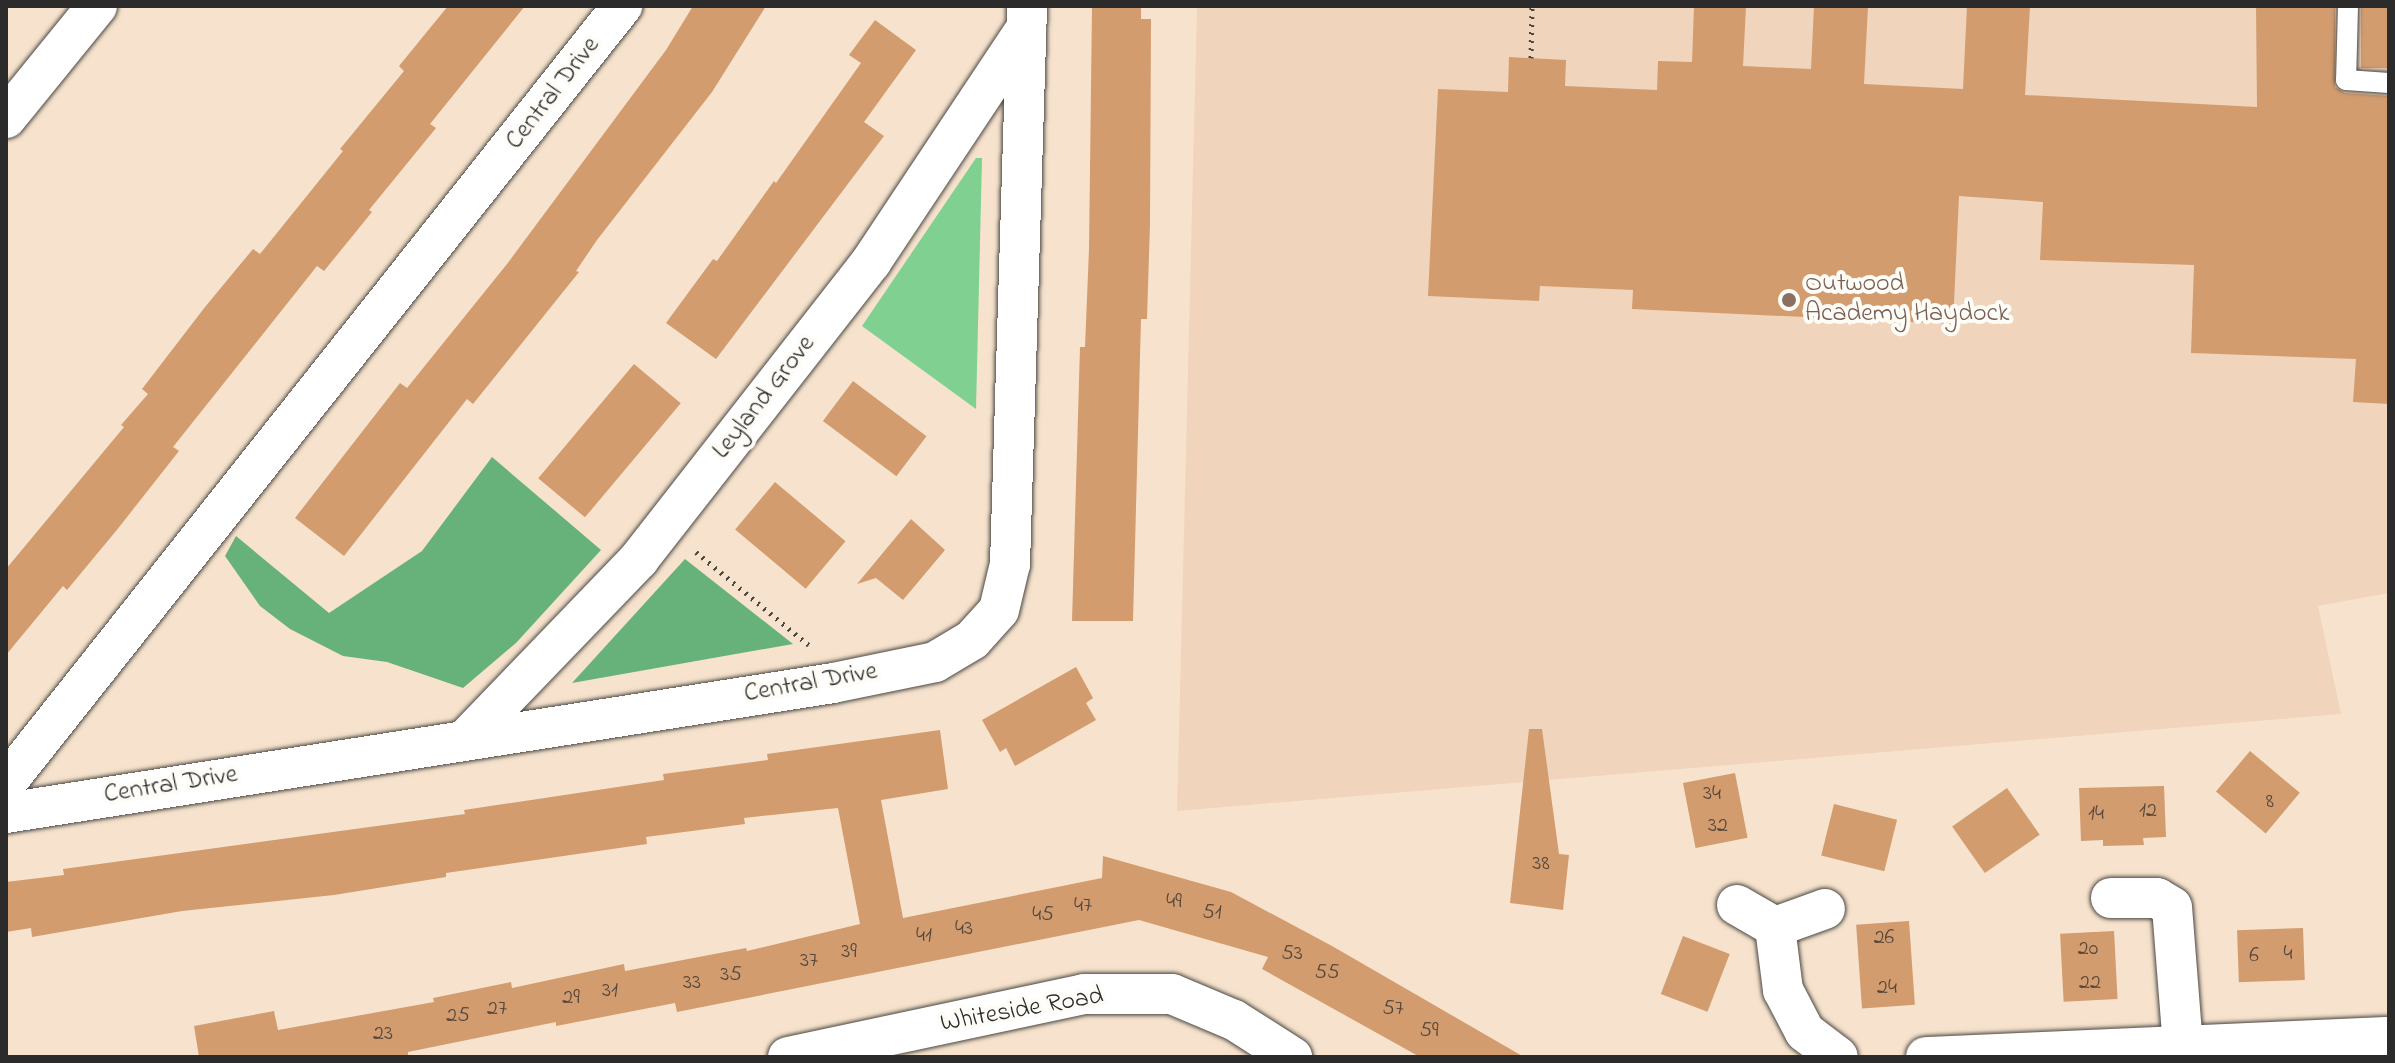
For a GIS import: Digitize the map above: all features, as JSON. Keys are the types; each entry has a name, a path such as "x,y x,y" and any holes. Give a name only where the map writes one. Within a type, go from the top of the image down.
{"street":[{"path":"6,118 97,6"},
{"name":"Central Drive","path":"6,783 622,6"},
{"name":"Central Drive","path":"6,813 851,679 935,662 972,640 999,610 1010,564 1026,17"},
{"name":"Leyland Grove","path":"467,738 639,559 871,262 1026,17"},
{"path":"2111,898 2168,885 2183,1047"},
{"path":"1737,905 1775,927 1825,909"},
{"path":"1775,927 1783,990 1805,1032 1838,1057"},
{"name":"Whiteside Road","path":"788,1057 1084,994 1172,994 1234,1020 1292,1057"},
{"path":"1926,1057 2389,1037"}],"lane":[{"path":"2348,6 2346,80 2389,83"}],"path":[{"path":"1531,58 1532,6"},
{"path":"664,526 851,679"}],"shaded area":[{"name":"Outwood Academy Haydock","path":"1197,6 2389,6 2389,593 2318,606 2341,714 1177,811"}],"green space":[{"path":"976,158 982,158 976,409 862,326"},
{"path":"492,457 601,550 516,643 463,688 387,662 343,656 290,629 260,606 225,556 236,536 329,613 422,551"},
{"path":"685,559 793,644 572,683"}],"building":[{"path":"448,6 525,6 430,124 436,128 369,210 372,212 324,271 317,266 173,447 179,451 116,531 67,590 63,586 6,655 6,569 124,427 121,425 148,394 142,389 205,307 253,249 260,254 343,151 340,149 404,71 399,66"},
{"path":"693,6 766,6 712,92 597,240 576,271 579,272 473,404 467,399 344,556 295,518 400,383 407,388 507,264 666,50"},
{"path":"1092,6 1141,6 1141,19 1151,19 1150,224 1147,319 1141,319 1133,621 1072,621 1080,347 1085,347 1089,249"},
{"path":"1694,6 1746,6 1743,66 1811,69 1814,6 1868,6 1864,84 1963,89 1967,6 2030,6 2025,95 2257,107 2256,6 2335,6 2335,87 2345,93 2389,96 2389,404 2353,402 2356,359 2191,353 2194,265 2040,260 2043,202 1959,196 1953,324 1632,309 1633,290 1540,286 1539,301 1428,296 1438,89 1508,92 1509,57 1566,60 1565,86 1657,90 1658,61 1692,62"},
{"path":"2361,6 2389,6 2389,68 2361,68"},
{"path":"875,20 916,50 864,122 884,136 716,359 666,323 713,259 717,261 774,181 776,183 861,63 849,55"},
{"path":"634,364 681,403 585,517 538,478"},
{"path":"853,381 926,436 896,476 823,421"},
{"path":"775,482 845,541 806,589 735,529"},
{"path":"911,519 945,550 903,600 876,578 857,584"},
{"path":"1076,667 1093,698 1086,703 1096,720 1015,766 1006,748 1000,752 982,720"},
{"path":"1529,729 1542,729 1559,854 1569,855 1563,910 1510,903"},
{"path":"940,730 948,789 881,800 903,918 1102,878 1103,856 1231,892 1332,946 1524,1057 1420,1057 1262,969 1268,957 1139,920 677,1012 675,1003 556,1026 556,1022 408,1052 408,1057 199,1057 194,1026 274,1011 278,1030 434,1002 433,998 511,982 512,988 624,964 625,971 746,948 747,951 860,924 838,808 744,818 745,824 646,837 647,844 446,873 446,877 334,895 182,911 32,937 31,928 6,932 6,882 64,875 63,869 465,814 464,810 664,780 663,774 768,760 767,754"},
{"path":"2250,751 2300,793 2266,833 2216,792"},
{"path":"1735,773 1748,838 1696,848 1683,783"},
{"path":"2164,786 2166,837 2143,838 2144,845 2103,846 2103,840 2081,841 2079,788"},
{"path":"2007,788 2040,835 1985,873 1952,826"},
{"path":"1834,804 1897,820 1884,871 1821,855"},
{"path":"1909,921 1915,1005 1862,1008 1856,925"},
{"path":"2303,928 2305,980 2239,982 2237,930"},
{"path":"2114,931 2118,999 2064,1002 2060,934"},
{"path":"1683,936 1730,954 1707,1012 1661,994"}],"place":[{"name":"Outwood Academy Haydock","path":"1789,300"}]}
